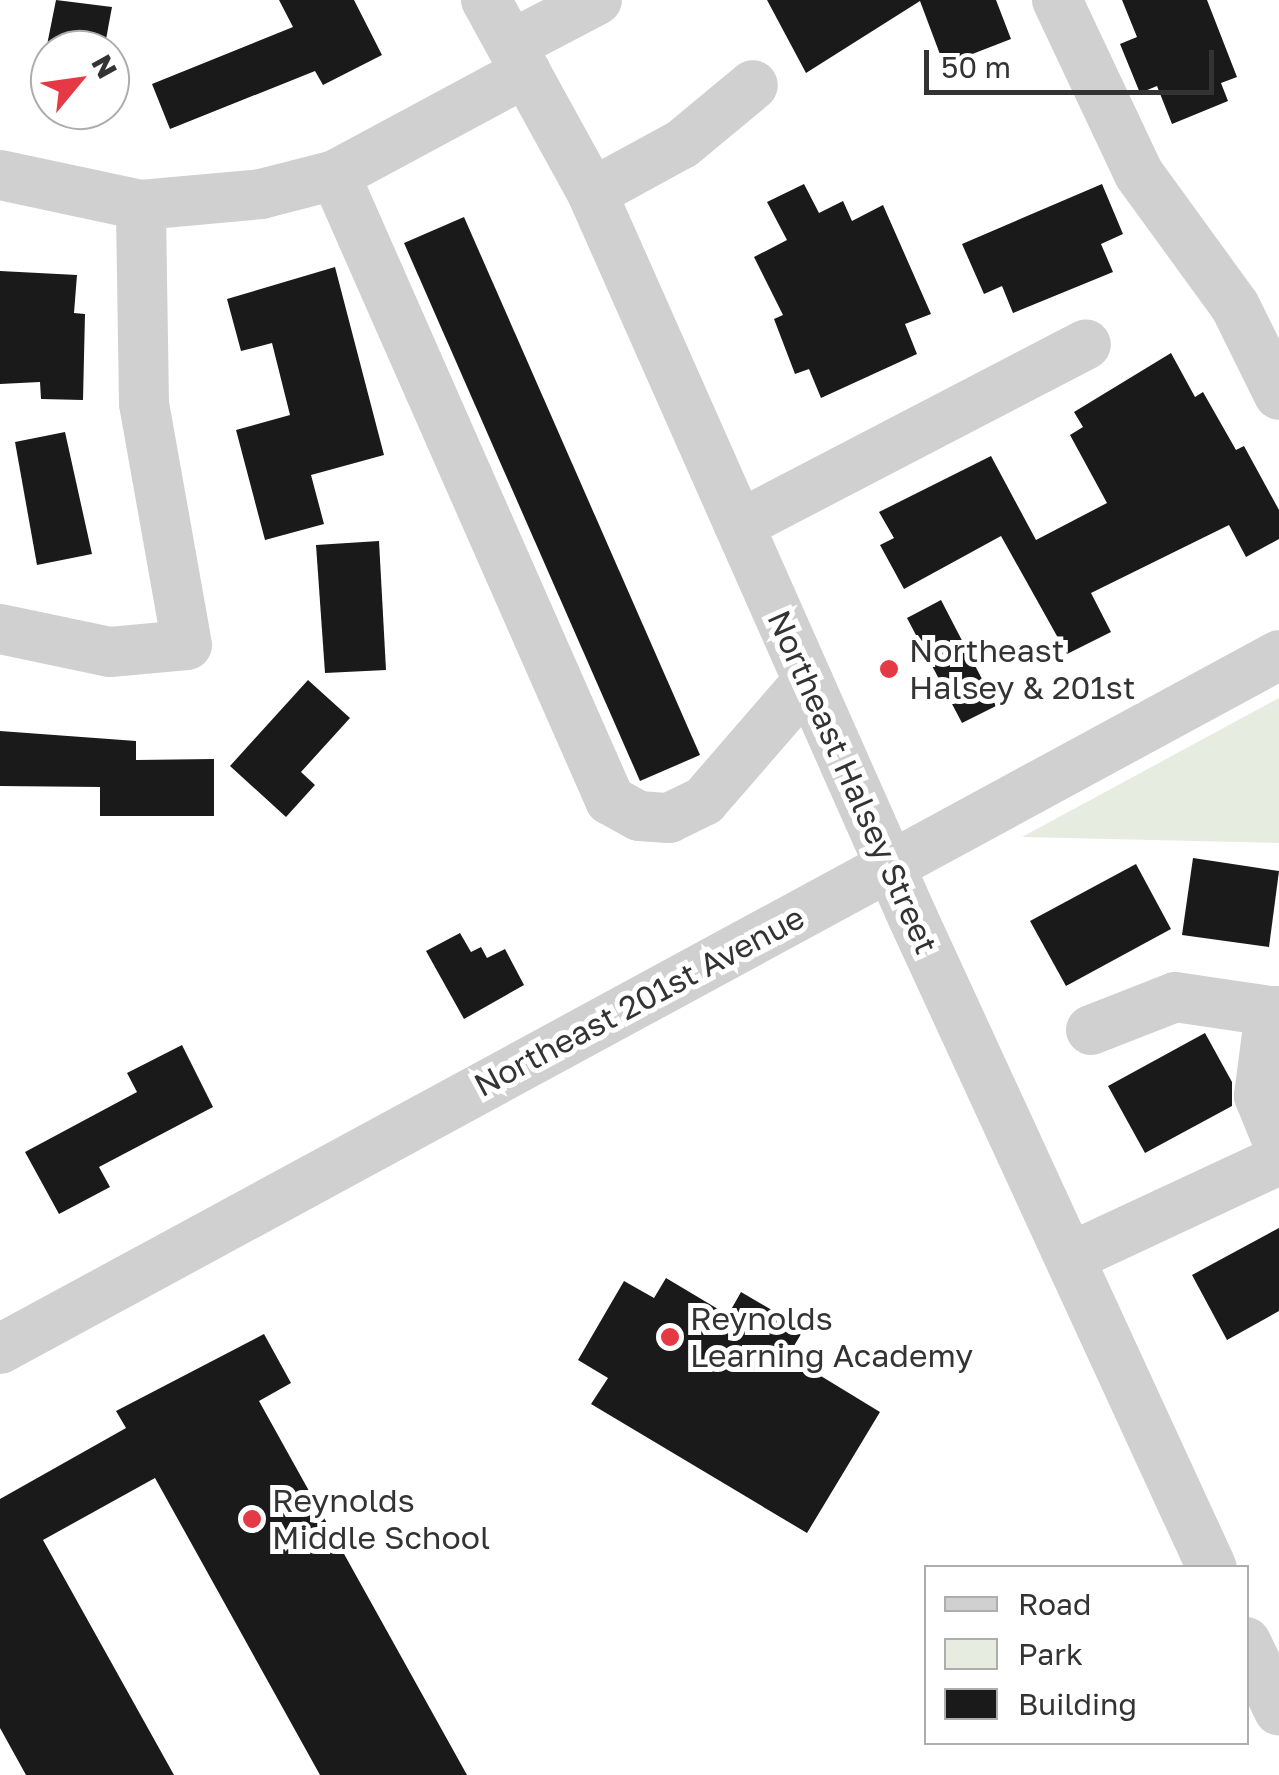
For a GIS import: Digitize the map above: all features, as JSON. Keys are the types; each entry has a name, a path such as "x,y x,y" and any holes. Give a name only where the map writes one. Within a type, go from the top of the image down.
{"street":[{"name":"Northeast Halsey Street","path":"486,0 592,194 890,864 1211,1565"},
{"path":"0,175 141,205 206,204 335,175 518,59 598,0"},
{"path":"1057,0 1139,174 1235,306 1274,371"},
{"path":"592,194 682,144 753,85"},
{"path":"335,175 610,800 639,816 669,818 704,800 808,681"},
{"path":"0,629 110,652 186,645 146,420 141,205"},
{"path":"739,525 1086,344"},
{"name":"Northeast 201st Avenue","path":"0,1350 1279,655"},
{"path":"1091,1030 1175,997 1274,1011 1260,1096 1279,1145"},
{"path":"1071,1257 1279,1160"},
{"path":"1249,1648 1279,1711"}],"green space":[{"path":"1279,698 1279,843 1022,837"}],"building":[{"path":"56,0 112,7 108,30 50,30"},
{"path":"279,0 354,0 382,55 323,85 315,71 170,129 152,84 293,27"},
{"path":"767,0 996,0 1011,39 944,65 920,1 806,73"},
{"path":"1122,0 1207,0 1237,77 1221,83 1228,101 1172,124 1157,86 1140,93 1120,44 1137,37"},
{"path":"804,184 819,213 843,201 852,221 883,205 931,314 905,324 917,354 821,398 809,369 795,374 774,319 783,315 754,257 787,240 767,202"},
{"path":"1102,184 1123,234 1101,244 1113,272 1013,313 1002,286 984,294 962,244"},
{"path":"464,217 700,755 640,781 404,243"},
{"path":"335,267 384,455 311,475 324,524 265,540 236,430 290,415 272,343 241,351 227,299"},
{"path":"0,271 77,275 74,313 85,314 83,400 41,399 40,382 0,384"},
{"path":"1171,353 1195,397 1203,392 1236,450 1244,446 1279,510 1279,539 1246,557 1229,525 1091,593 1111,632 1067,654 1001,536 904,589 880,545 894,538 879,512 991,456 1036,540 1107,503 1070,435 1083,427 1074,412"},
{"path":"65,432 92,554 37,565 15,442"},
{"path":"379,541 386,670 325,673 316,545"},
{"path":"941,600 996,706 962,723 907,618"},
{"path":"308,680 350,718 301,772 315,785 286,817 230,766"},
{"path":"0,731 136,741 136,760 214,759 214,816 100,816 100,787 0,786"},
{"path":"1193,858 1279,871 1269,947 1182,935"},
{"path":"1136,864 1171,929 1066,986 1030,921"},
{"path":"460,933 471,952 481,947 487,958 505,949 524,985 464,1019 426,951"},
{"path":"1205,1033 1232,1082 1232,1106 1145,1153 1108,1086"},
{"path":"182,1045 213,1107 99,1167 110,1187 59,1214 25,1152 137,1092 127,1073"},
{"path":"1279,1228 1279,1311 1227,1340 1192,1275"},
{"path":"666,1278 728,1315 741,1292 804,1329 788,1356 880,1412 807,1533 591,1404 608,1378 578,1360 624,1281 654,1298"},
{"path":"264,1334 291,1383 259,1401 467,1775 320,1775 155,1478 43,1540 174,1775 26,1775 0,1728 0,1499 126,1428 116,1411"}],"place":[{"name":"Northeast Halsey & 201st","path":"889,669"},
{"name":"Reynolds Learning Academy","path":"670,1337"},
{"name":"Reynolds Middle School","path":"252,1519"}]}
